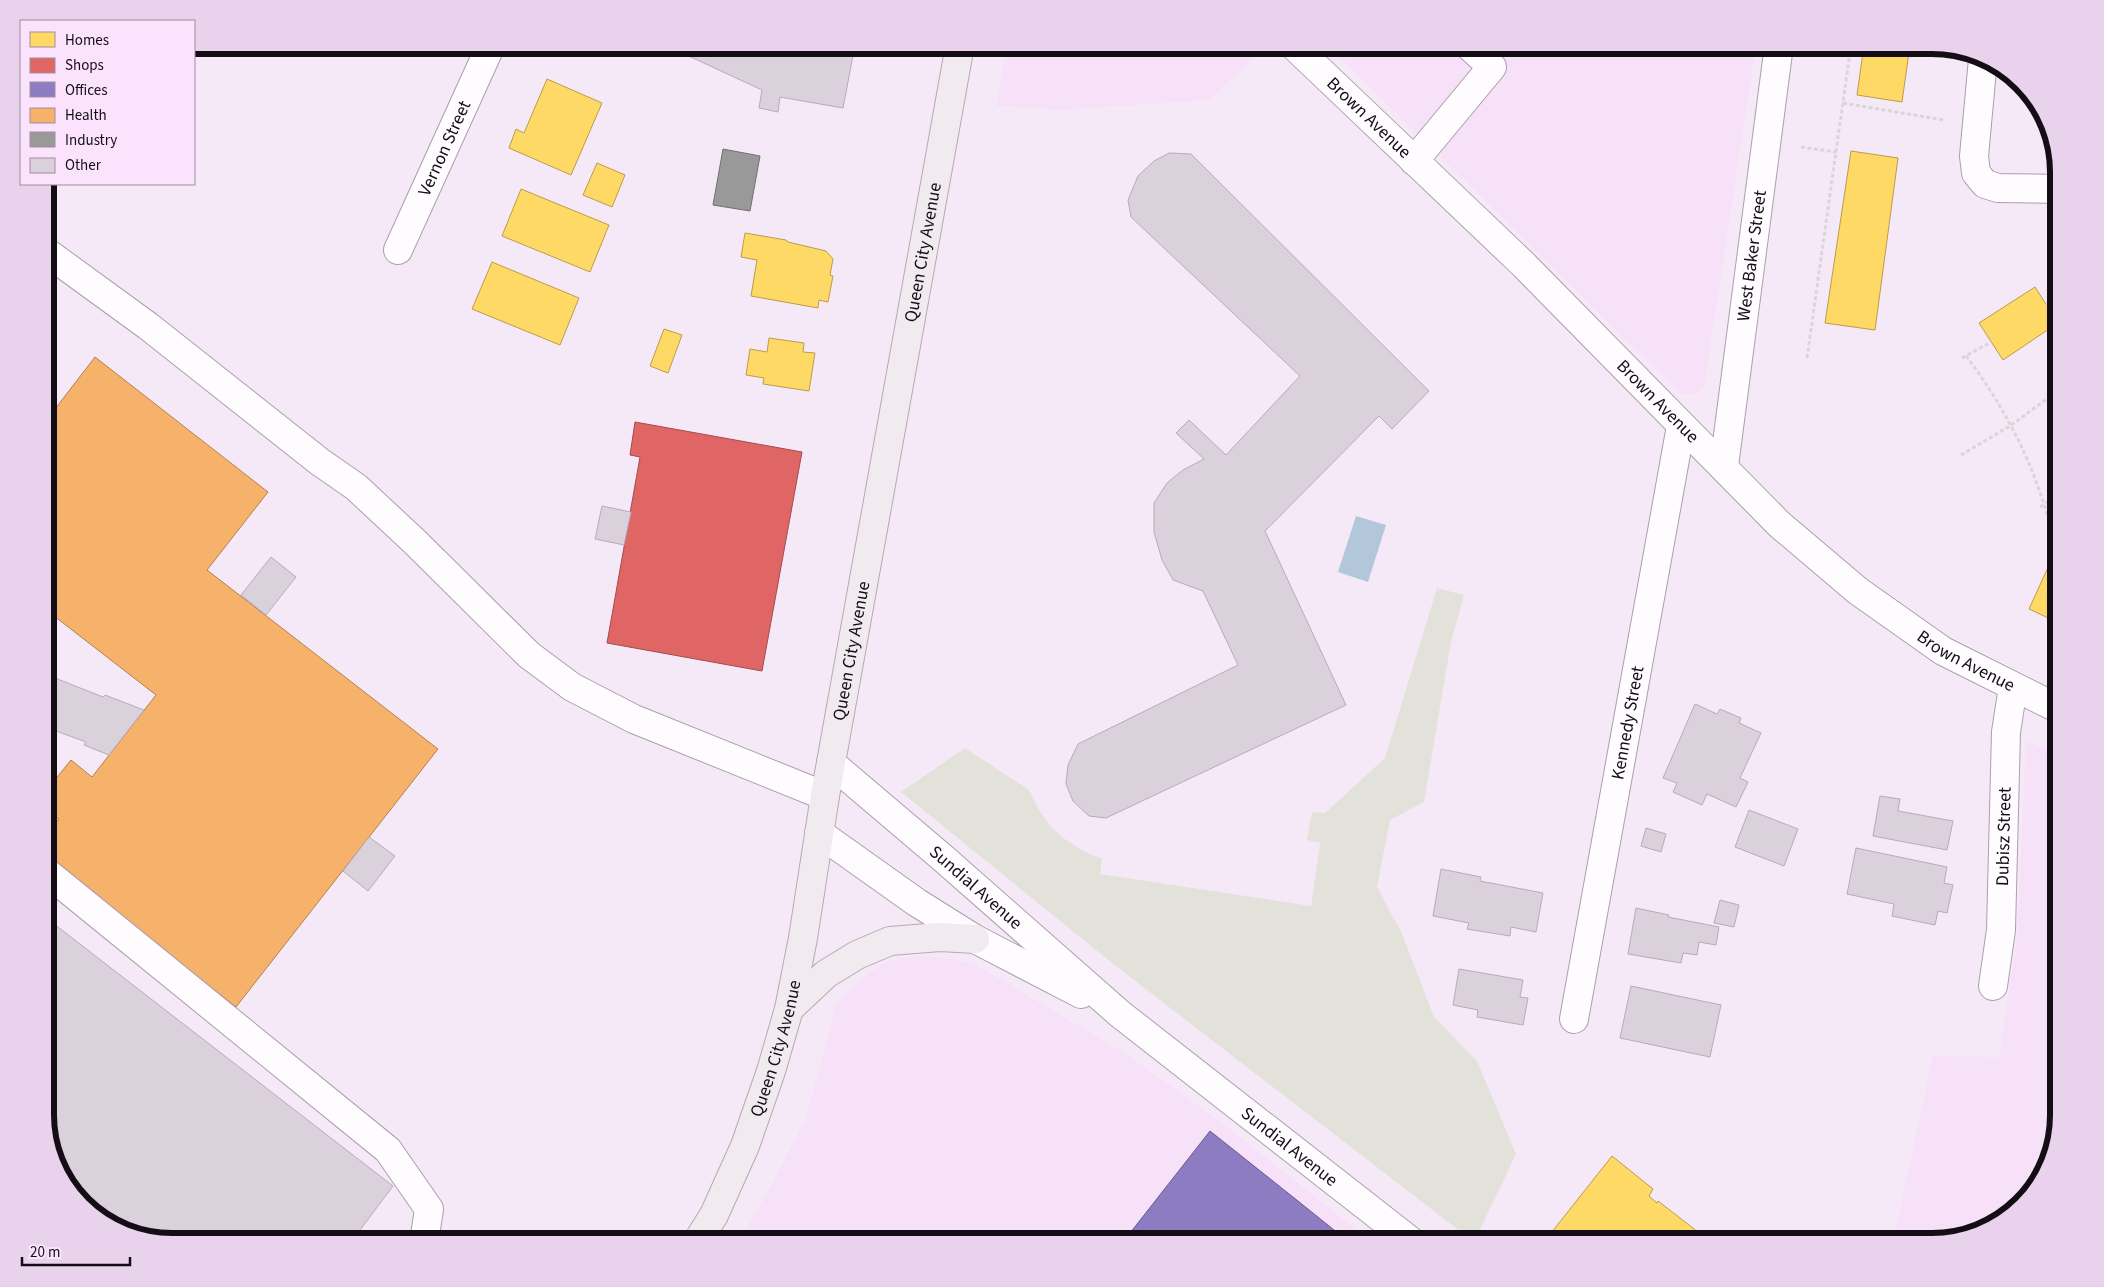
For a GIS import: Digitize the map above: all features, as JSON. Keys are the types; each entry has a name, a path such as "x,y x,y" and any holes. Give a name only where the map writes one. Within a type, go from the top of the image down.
{"main road":[{"name":"Queen City Avenue","path":"703,1233 714,1215 745,1146 772,1071 789,1009 803,938 825,796 958,54"},
{"path":"789,1009 826,974 857,955 890,941 940,937 975,939"}],"street":[{"name":"Vernon Street","path":"398,250 487,54"},
{"name":"Brown Avenue","path":"1302,54 1524,265 1680,426 1724,466 1779,524 1858,591 1943,651 2050,704"},
{"name":"West Baker Street","path":"1724,466 1778,54"},
{"path":"1414,162 1494,56"},
{"path":"1982,66 1974,156 1976,173 1985,184 1998,188 2050,189"},
{"path":"54,257 148,326 320,462 356,487 422,549 529,655 572,687 634,720 825,796"},
{"name":"Kennedy Street","path":"1574,1018 1680,426"},
{"name":"Dubisz Street","path":"1993,986 2001,930 2006,732 2013,687"},
{"name":"Sundial Avenue","path":"831,763 944,858 1120,1014 1400,1233"},
{"name":"Sundial Avenue","path":"819,833 916,902 975,939 1120,1014"},
{"path":"54,878 388,1150 429,1209 425,1233"}],"path":[{"path":"1807,358 1850,54"},
{"path":"1843,103 1977,126"},
{"path":"1801,147 1836,152"},
{"path":"2046,305 2050,303"},
{"path":"1991,342 1964,357 1985,383 2021,444 2045,504 2050,526"},
{"path":"1962,455 2010,426 2050,397"},
{"path":"2040,507 2050,501"}],"shaded area":[{"path":"1005,54 1258,54 1210,100 1062,110 996,106"},
{"path":"1336,54 1755,54 1704,388 1697,393 1681,394"},
{"path":"1437,588 1464,595 1451,642 1424,802 1390,820 1377,887 1402,934 1434,1017 1477,1061 1516,1154 1478,1233 1462,1233 1117,967 901,792 965,748 1029,790 1039,810 1051,827 1083,851 1102,859 1100,874 1311,906 1320,843 1307,840 1312,812 1325,813 1385,758"},
{"path":"2026,741 2050,751 2050,1115 2046,1146 2041,1160 2026,1187 2016,1199 1991,1217 1963,1229 1948,1232 1895,1233 1933,1056 1999,1057 2017,938"},
{"path":"921,956 959,960 985,970 1126,1054 1221,1122 1361,1233 743,1233 765,1197 806,1118 836,1004 863,977 887,961"}],"water":[{"path":"1356,516 1386,525 1368,582 1338,572"}],"building: Homes":[{"path":"1863,54 1909,54 1902,102 1857,95"},
{"path":"547,79 602,103 571,175 509,148 516,129 524,133"},
{"path":"1851,151 1898,158 1875,330 1825,323"},
{"path":"597,163 625,175 612,207 583,195"},
{"path":"521,189 609,225 590,272 502,236"},
{"path":"745,233 786,240 826,251 833,259 830,275 833,276 828,302 819,300 818,308 751,296 757,260 741,257"},
{"path":"492,262 579,298 560,345 472,309"},
{"path":"2035,287 2050,310 2050,328 2003,360 1979,323"},
{"path":"664,329 682,335 668,373 650,366"},
{"path":"769,338 804,343 803,352 815,353 809,391 763,384 764,378 746,375 750,349 767,352"},
{"path":"2050,563 2050,619 2029,609"},
{"path":"1612,1156 1653,1189 1649,1196 1699,1233 1551,1233"}],"building: Shops":[{"path":"635,422 802,452 762,671 607,643 640,457 630,455"}],"building: Offices":[{"path":"1210,1131 1338,1233 1130,1233"}],"building: Health":[{"path":"95,357 268,492 207,570 438,749 236,1007 75,881 54,869 54,825 59,819 54,815 54,781 71,760 92,777 156,695 54,616 54,410"}],"building: Industry":[{"path":"723,149 760,156 750,211 713,205"}],"building: Other":[{"path":"684,54 853,54 843,108 780,97 778,112 759,108 762,90"},
{"path":"1169,153 1191,154 1429,391 1392,429 1379,416 1265,531 1346,705 1106,818 1089,816 1073,801 1066,784 1068,765 1078,744 1238,665 1203,591 1173,580 1162,560 1154,532 1154,503 1167,483 1183,470 1204,459 1176,433 1189,420 1226,455 1300,376 1131,217 1128,200 1138,176 1154,161"},
{"path":"602,506 631,512 624,545 595,539"},
{"path":"271,557 296,577 266,615 241,595"},
{"path":"54,678 103,697 105,695 144,710 109,755 84,745 86,742 54,730"},
{"path":"1695,704 1717,714 1720,709 1741,718 1739,723 1761,733 1740,778 1748,782 1736,807 1707,794 1702,805 1673,792 1677,783 1663,778"},
{"path":"1880,796 1900,799 1898,811 1953,821 1947,850 1873,836"},
{"path":"1749,810 1798,829 1784,866 1735,847"},
{"path":"1646,828 1666,834 1661,852 1641,846"},
{"path":"369,837 395,856 368,891 343,871"},
{"path":"1856,848 1947,867 1944,883 1953,885 1947,913 1938,911 1935,925 1892,916 1894,904 1847,894"},
{"path":"1441,869 1481,877 1480,881 1543,893 1536,932 1511,927 1510,936 1467,929 1469,923 1433,916"},
{"path":"1720,900 1739,905 1734,927 1714,923"},
{"path":"1636,908 1669,915 1668,917 1719,927 1716,945 1699,942 1697,955 1683,953 1681,963 1628,954"},
{"path":"54,924 393,1186 358,1233 156,1232 127,1224 100,1209 88,1199 74,1181 60,1153 56,1138 54,1123"},
{"path":"1459,969 1523,980 1520,997 1528,998 1523,1025 1477,1017 1478,1010 1453,1005"},
{"path":"1631,986 1721,1005 1710,1057 1620,1038"}]}
